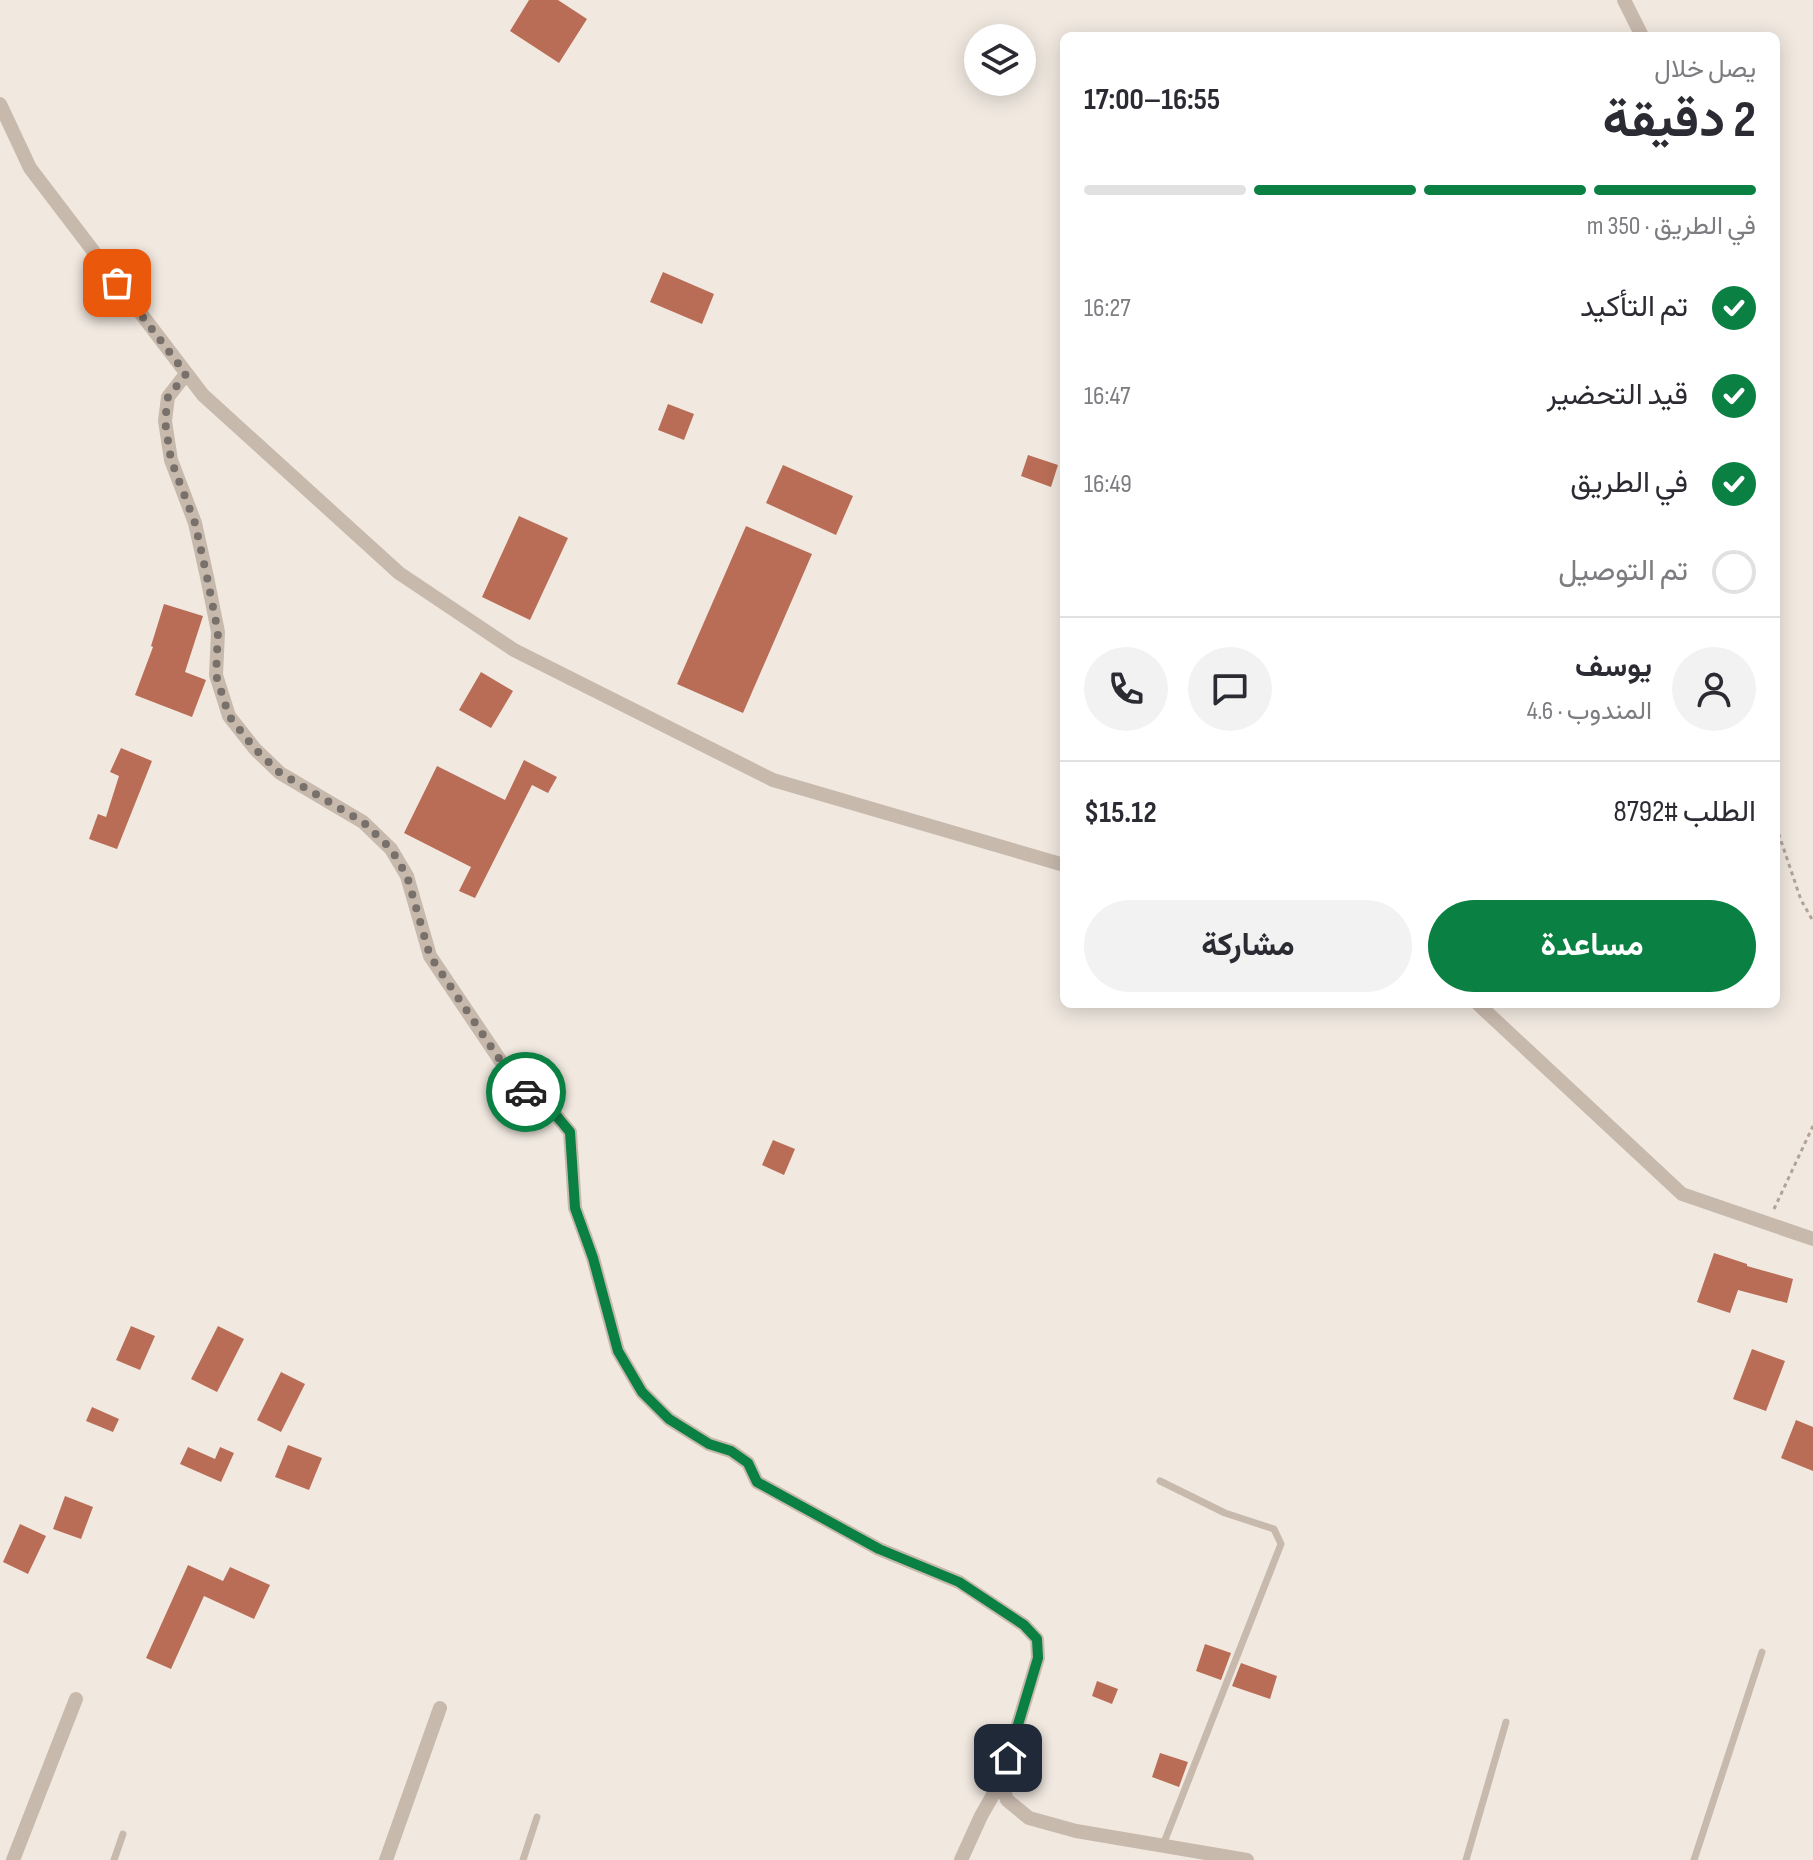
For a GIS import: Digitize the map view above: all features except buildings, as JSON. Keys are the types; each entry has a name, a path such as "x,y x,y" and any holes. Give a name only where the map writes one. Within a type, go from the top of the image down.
{"street":[{"path":"1624,0 1640,32"},
{"path":"0,104 30,168 203,395 399,573 514,650 773,780 1060,864"},
{"path":"186,374 168,397 165,421 171,460 195,523 207,577 218,632 216,675 229,716 255,749 280,773 363,822 391,849 407,876 430,956 500,1060 526,1092 550,1108 570,1132 575,1208 593,1258 618,1351 642,1392 669,1419 748,1463 757,1482 879,1549 959,1582 1024,1625 1037,1639 1038,1658 1001,1781 961,1860"},
{"path":"1482,1008 1682,1194 1813,1239"},
{"path":"13,1860 76,1699"},
{"path":"386,1860 440,1708"},
{"path":"1001,1781 1007,1800 1029,1818 1076,1831 1247,1860"}],"lane":[{"path":"1160,1481 1225,1513 1274,1529 1281,1544 1163,1845"},
{"path":"1694,1860 1762,1652"},
{"path":"1466,1860 1506,1722"},
{"path":"523,1860 537,1817"},
{"path":"114,1860 123,1834"}],"path":[{"path":"1780,838 1801,900 1813,921"},
{"path":"1768,1223 1813,1126"}],"way so far":[{"path":"117,283 186,374 168,397 165,421 171,460 195,523 207,577 218,632 216,675 229,716 255,749 280,773 363,822 391,849 407,876 430,956 500,1060 526,1092"}],"route":[{"path":"526,1092 550,1108 570,1132 575,1208 593,1258 618,1351 642,1392 669,1419 748,1463 757,1482 879,1549 959,1582 1024,1625 1037,1639 1038,1658 1008,1758"}]}
